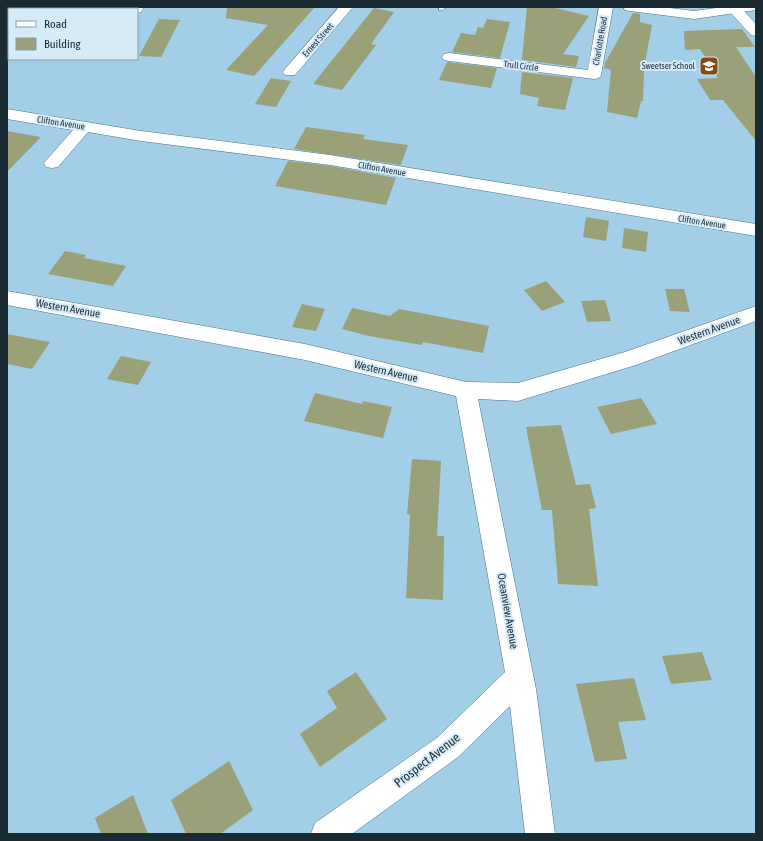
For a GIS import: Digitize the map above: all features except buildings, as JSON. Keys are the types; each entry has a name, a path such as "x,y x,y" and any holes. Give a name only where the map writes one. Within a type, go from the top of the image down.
{"street":[{"name":"Ernest Street","path":"290,72 346,7"},
{"name":"Charlotte Road","path":"594,75 606,7"},
{"path":"630,7 694,15 752,7"},
{"path":"735,9 756,32"},
{"name":"Trull Circle","path":"449,57 594,75"},
{"name":"Clifton Avenue","path":"7,114 84,127 330,160 756,230"},
{"path":"52,163 84,127"},
{"name":"Western Avenue","path":"7,298 305,352 466,390 518,392 629,359 756,313"},
{"name":"Oceanview Avenue","path":"466,390 520,678 540,834"},
{"name":"Prospect Avenue","path":"326,834 448,747 520,678"}],"place":[{"name":"Sweetser School","path":"709,66"}]}
